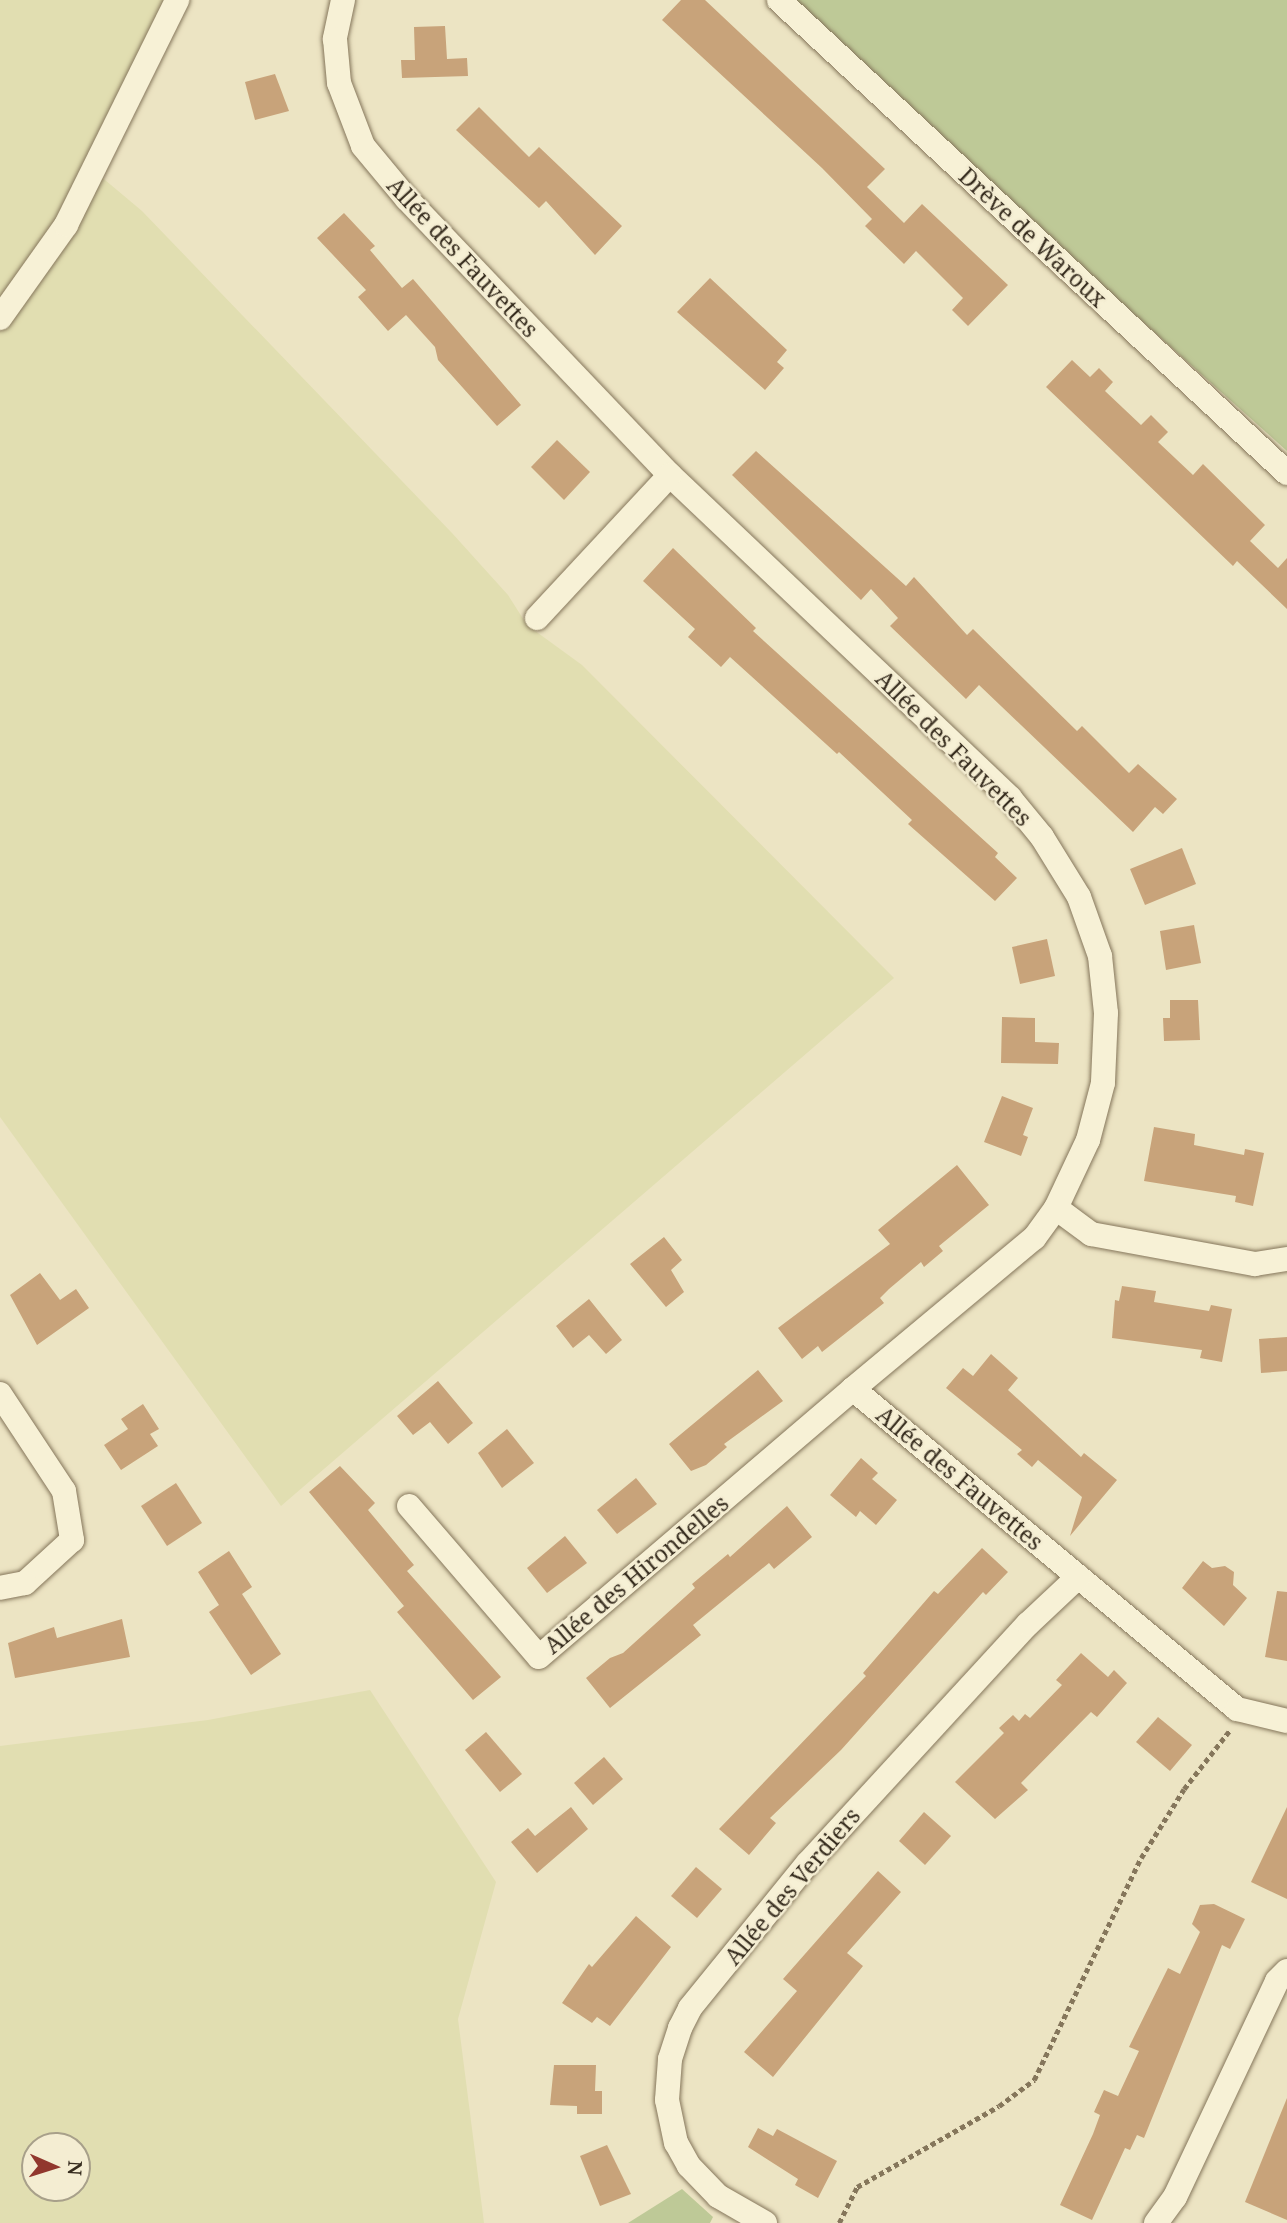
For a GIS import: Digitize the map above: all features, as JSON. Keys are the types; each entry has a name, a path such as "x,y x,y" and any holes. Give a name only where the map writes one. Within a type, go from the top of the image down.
{"street":[{"path":"0,318 66,225 177,0"},
{"name":"Allée des Fauvettes","path":"343,0 335,39 339,83 363,146 407,199 670,475 1010,798 1042,837 1079,897 1100,956 1106,1013 1104,1083 1088,1140 1056,1208 1034,1238 853,1390 1237,1709 1287,1721"},
{"name":"Drève de Waroux","path":"779,0 1287,473"},
{"path":"537,618 670,475"},
{"path":"1056,1208 1091,1234 1255,1264 1287,1259"},
{"name":"Allée des Hirondelles","path":"410,1506 539,1657 853,1390"},
{"path":"0,1394 64,1491 72,1540 25,1583 0,1588"},
{"name":"Allée des Verdiers","path":"765,2223 718,2196 689,2166 676,2143 667,2100 670,2059 680,2028 690,2008 808,1863 1028,1624 1078,1577"},
{"path":"1156,2223 1175,2197 1277,1981 1287,1971"}],"path":[{"path":"839,2223 857,2187 999,2106 1034,2080 1142,1858 1184,1788 1247,1712"}],"shaded area":[{"path":"0,0 165,0 86,164 142,211 452,533 508,595 527,625 582,665 894,978 281,1506 0,1117"},
{"path":"370,1690 496,1882 458,2019 484,2223 0,2223 0,1746 208,1720"}],"green space":[{"path":"783,0 1287,0 1287,451"},
{"path":"682,2189 713,2217 710,2223 628,2223"}],"building":[{"path":"681,0 705,0 885,169 867,187 904,223 922,204 1008,285 968,326 952,310 963,298 916,251 904,264 865,226 872,219 822,168 662,20"},
{"path":"445,26 447,59 467,58 468,76 402,78 401,60 415,60 414,27"},
{"path":"275,74 289,111 255,120 245,82"},
{"path":"479,107 529,157 539,147 622,226 595,255 546,201 539,208 456,130"},
{"path":"344,213 375,246 370,250 402,288 413,279 521,405 497,426 438,360 435,347 406,315 388,331 358,297 366,290 317,238"},
{"path":"710,278 787,350 777,362 784,368 765,390 677,312"},
{"path":"1072,360 1090,377 1099,368 1113,382 1105,391 1141,425 1151,415 1168,432 1158,442 1193,475 1203,464 1265,525 1250,541 1278,568 1287,558 1287,609 1237,561 1233,566 1046,387"},
{"path":"557,440 590,472 564,500 531,467"},
{"path":"756,451 906,586 914,577 967,635 973,629 1077,731 1082,726 1129,773 1138,764 1177,799 1163,814 1155,807 1133,832 979,685 966,699 890,626 898,618 871,589 861,600 732,475"},
{"path":"673,548 756,628 753,631 998,853 995,857 1017,878 995,901 908,824 912,820 839,752 837,754 730,657 721,667 688,637 695,629 643,581"},
{"path":"1182,848 1196,884 1145,905 1130,869"},
{"path":"1194,925 1201,963 1166,970 1160,931"},
{"path":"1047,939 1055,976 1020,984 1012,947"},
{"path":"1170,1000 1198,1000 1200,1040 1164,1041 1163,1018 1170,1018"},
{"path":"1002,1017 1035,1018 1035,1042 1059,1043 1058,1064 1001,1063"},
{"path":"1002,1096 1033,1108 1023,1135 1028,1137 1021,1156 984,1142"},
{"path":"1154,1127 1195,1134 1194,1145 1244,1155 1245,1149 1264,1153 1253,1206 1235,1202 1236,1196 1144,1181"},
{"path":"957,1165 989,1205 939,1246 943,1251 924,1267 921,1262 889,1289 880,1298 884,1303 822,1352 818,1346 802,1359 778,1328 890,1244 878,1230"},
{"path":"664,1237 682,1260 671,1270 684,1292 666,1307 630,1264"},
{"path":"40,1273 60,1300 76,1289 89,1308 37,1345 10,1295"},
{"path":"1122,1286 1156,1291 1154,1302 1209,1311 1211,1305 1232,1309 1222,1362 1200,1358 1202,1350 1112,1338 1115,1300 1119,1301"},
{"path":"589,1299 622,1340 606,1354 589,1335 573,1348 556,1326"},
{"path":"1287,1337 1287,1371 1261,1373 1259,1339"},
{"path":"991,1354 1018,1378 1008,1390 1081,1457 1084,1453 1117,1480 1070,1536 1082,1497 1038,1460 1032,1467 1017,1454 1022,1450 946,1388 963,1368 973,1376"},
{"path":"758,1370 783,1401 724,1444 727,1447 706,1465 691,1471 669,1444"},
{"path":"438,1381 473,1423 448,1444 430,1422 413,1435 397,1416"},
{"path":"143,1404 159,1429 150,1434 158,1446 121,1470 104,1445 128,1429 121,1419"},
{"path":"507,1429 534,1463 502,1488 478,1453"},
{"path":"861,1458 878,1473 872,1479 897,1500 876,1525 860,1511 856,1517 830,1495"},
{"path":"340,1466 375,1503 368,1510 414,1565 407,1571 501,1677 473,1700 397,1612 404,1606 309,1492"},
{"path":"636,1478 657,1504 617,1534 597,1510"},
{"path":"176,1483 202,1523 167,1546 141,1506"},
{"path":"787,1506 812,1537 774,1569 769,1563 693,1625 701,1635 610,1708 586,1678 610,1658 623,1653 695,1588 692,1584 728,1554 730,1557"},
{"path":"565,1536 587,1563 547,1593 527,1568"},
{"path":"982,1548 1008,1572 986,1595 983,1592 841,1750 770,1818 776,1823 749,1855 719,1829 866,1676 863,1673 934,1591 938,1594"},
{"path":"229,1551 252,1587 242,1594 281,1654 251,1675 209,1612 219,1605 198,1572"},
{"path":"1203,1561 1212,1568 1225,1566 1234,1572 1233,1585 1247,1598 1224,1626 1182,1588"},
{"path":"1277,1591 1287,1592 1287,1661 1265,1657"},
{"path":"122,1619 130,1657 15,1678 8,1643 54,1627 57,1638"},
{"path":"1081,1653 1108,1677 1114,1670 1127,1683 1097,1717 1091,1712 1021,1783 1028,1790 995,1819 955,1782 1004,1733 999,1728 1013,1715 1019,1721 1025,1714 1030,1718 1062,1685 1056,1680"},
{"path":"1158,1717 1192,1745 1170,1771 1136,1742"},
{"path":"486,1732 522,1774 500,1792 465,1750"},
{"path":"604,1757 623,1779 593,1805 574,1783"},
{"path":"571,1807 588,1829 537,1873 511,1842 528,1828 535,1836"},
{"path":"1287,1807 1287,1899 1251,1882"},
{"path":"924,1812 951,1836 925,1865 899,1841"},
{"path":"696,1867 722,1889 697,1918 671,1896"},
{"path":"878,1871 901,1892 847,1953 863,1966 773,2077 744,2052 797,1991 783,1979"},
{"path":"1214,1904 1245,1919 1230,1949 1222,1945 1144,2138 1137,2135 1130,2150 1125,2148 1092,2220 1060,2205 1100,2115 1094,2112 1104,2090 1118,2096 1139,2051 1129,2047 1168,1968 1180,1974 1200,1932 1192,1924 1200,1905"},
{"path":"636,1916 671,1947 610,2026 597,2017 592,2023 562,2003 589,1964 592,1967"},
{"path":"554,2065 596,2065 595,2091 602,2091 602,2114 577,2114 577,2106 550,2105"},
{"path":"1287,2098 1287,2220 1245,2202"},
{"path":"758,2128 773,2136 777,2129 837,2161 818,2198 795,2185 798,2179 748,2147"},
{"path":"607,2145 631,2194 600,2206 580,2156"}]}
